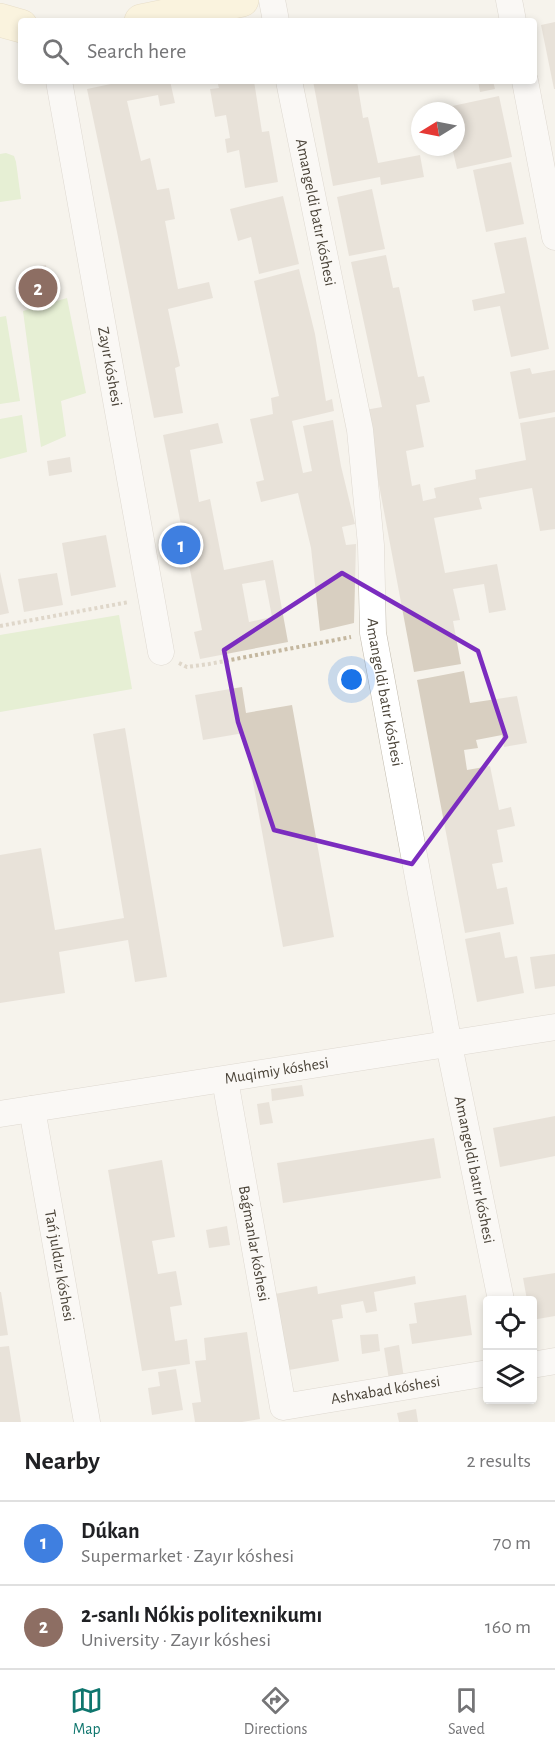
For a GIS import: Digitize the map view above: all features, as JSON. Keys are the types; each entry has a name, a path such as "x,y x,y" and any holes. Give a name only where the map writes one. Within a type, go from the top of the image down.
{"main road":[{"path":"155,18 242,0"},
{"path":"0,20 18,25"}],"street":[{"path":"273,0 276,18"},
{"path":"509,0 512,18"},
{"name":"Zayır kóshesi","path":"60,84 161,652"},
{"name":"Amangeldi batır kóshesi","path":"290,84 360,430 371,545 373,633 449,1045 500,1296"},
{"path":"526,84 555,237"},
{"name":"Muqimiy kóshesi","path":"0,1114 555,1027"},
{"name":"Baǵmanlar kóshesi","path":"225,1080 283,1407"},
{"name":"Tań juldızı kóshesi","path":"32,1109 87,1422"},
{"path":"537,1364 555,1361"},
{"name":"Ashxabad kóshesi","path":"283,1407 483,1374"}],"path":[{"path":"0,626 151,597"},
{"path":"161,652 187,667 373,633"}],"highlighted area":[{"path":"342,573 478,651 506,737 412,864 274,830 238,722 224,650"}],"green space":[{"path":"6,153 14,156 16,162 21,199 0,202 0,154"},
{"path":"67,298 86,393 61,401 66,436 41,447 23,311"},
{"path":"6,316 20,401 0,404 0,317"},
{"path":"22,415 27,452 0,459 0,419"},
{"path":"119,615 132,689 0,712 0,635"}],"building":[{"path":"555,22 555,89 554,89 541,25"},
{"path":"111,84 171,84 175,103 160,106 158,95 127,101 141,161 150,158 157,190 169,188 175,219 165,221 178,289 209,282 213,298 168,309 180,366 175,368 183,413 154,418 87,89"},
{"path":"218,84 254,84 262,132 269,131 278,182 245,188 239,150 227,153 225,139 230,138 226,115 215,117 210,89 219,88"},
{"path":"314,84 357,84 363,118 368,117 378,163 420,156 424,177 381,185 380,177 333,186"},
{"path":"479,84 494,84 495,89 480,92"},
{"path":"499,96 512,157 457,169 454,156 465,156 465,103"},
{"path":"511,162 524,224 486,232 473,170"},
{"path":"372,189 385,249 349,256 337,197"},
{"path":"283,196 299,264 259,274 251,237 238,241 230,209"},
{"path":"526,237 549,349 511,357 500,306 474,311 472,300 505,293 494,243"},
{"path":"386,255 393,288 399,287 418,377 424,376 430,402 416,405 424,447 406,451 412,486 420,484 423,501 436,498 434,488 476,479 475,470 526,460 520,423 555,417 555,529 540,531 532,488 479,498 482,509 434,518 445,573 497,564 506,610 489,613 484,584 453,589 460,620 453,621 461,664 414,672 365,410 382,407 351,262"},
{"path":"46,265 50,294 31,297 27,268"},
{"path":"299,269 315,334 326,401 332,399 334,411 292,421 303,473 312,471 303,426 333,420 355,524 342,527 346,545 356,544 354,623 320,631 311,548 298,493 261,502 256,482 264,480 250,419 273,414 271,398 279,396 254,281"},
{"path":"530,368 532,374 555,370 555,412 519,419 510,372"},
{"path":"218,423 223,443 190,450 199,502 210,499 224,570 273,560 288,642 200,659 194,632 202,630 163,435","holes":["265,580 272,617 249,622 242,584"]},
{"path":"70,457 72,472 49,476 47,461"},
{"path":"106,535 116,587 71,596 62,543"},
{"path":"0,572 9,613 0,615"},
{"path":"57,573 63,605 24,612 18,579"},
{"path":"464,671 470,703 517,696 527,743 504,747 502,735 476,740 478,748 464,750 467,770 490,766 499,810 511,807 515,826 497,830 503,862 492,864 497,889 507,887 514,924 465,933 417,680"},
{"path":"242,687 246,713 292,705 334,937 283,947 244,733 203,740 195,695"},
{"path":"125,728 167,977 135,982 128,940 59,952 65,993 0,1003 0,855 41,848 55,930 124,918 93,734"},
{"path":"500,932 505,958 517,956 524,993 477,1002 465,939"},
{"path":"555,954 555,986 535,989 530,957"},
{"path":"302,1085 304,1096 272,1101 271,1089"},
{"path":"269,1102 273,1123 260,1125 257,1104"},
{"path":"555,1116 555,1156 500,1167 493,1128"},
{"path":"434,1138 441,1178 283,1203 277,1163"},
{"path":"162,1160 175,1237 152,1241 158,1274 176,1271 182,1305 170,1307 175,1341 187,1339 190,1364 142,1371 108,1170"},
{"path":"227,1226 230,1245 209,1248 206,1230"},
{"path":"555,1273 555,1316 537,1319 537,1296 526,1296 523,1278"},
{"path":"415,1276 416,1284 374,1292 377,1311 366,1313 363,1301 341,1305 343,1318 332,1320 339,1361 289,1370 275,1294 317,1286 318,1294"},
{"path":"0,1292 8,1335 0,1336"},
{"path":"466,1295 472,1335 412,1344 409,1324 417,1323 414,1303"},
{"path":"247,1332 260,1419 242,1422 195,1422 192,1403 201,1402 195,1361 206,1360 204,1338"},
{"path":"378,1334 380,1351 362,1354 360,1335"},
{"path":"399,1345 404,1378 389,1380 384,1348"},
{"path":"9,1346 21,1422 0,1422 0,1347"},
{"path":"176,1369 183,1410 152,1415 148,1388 160,1386 158,1372"},
{"path":"416,1409 418,1422 399,1422 397,1413"}],"place":[{"name":"2-sanlı Nókis politexnikumı","path":"38,288"},
{"name":"Dúkan","path":"181,545"}]}
